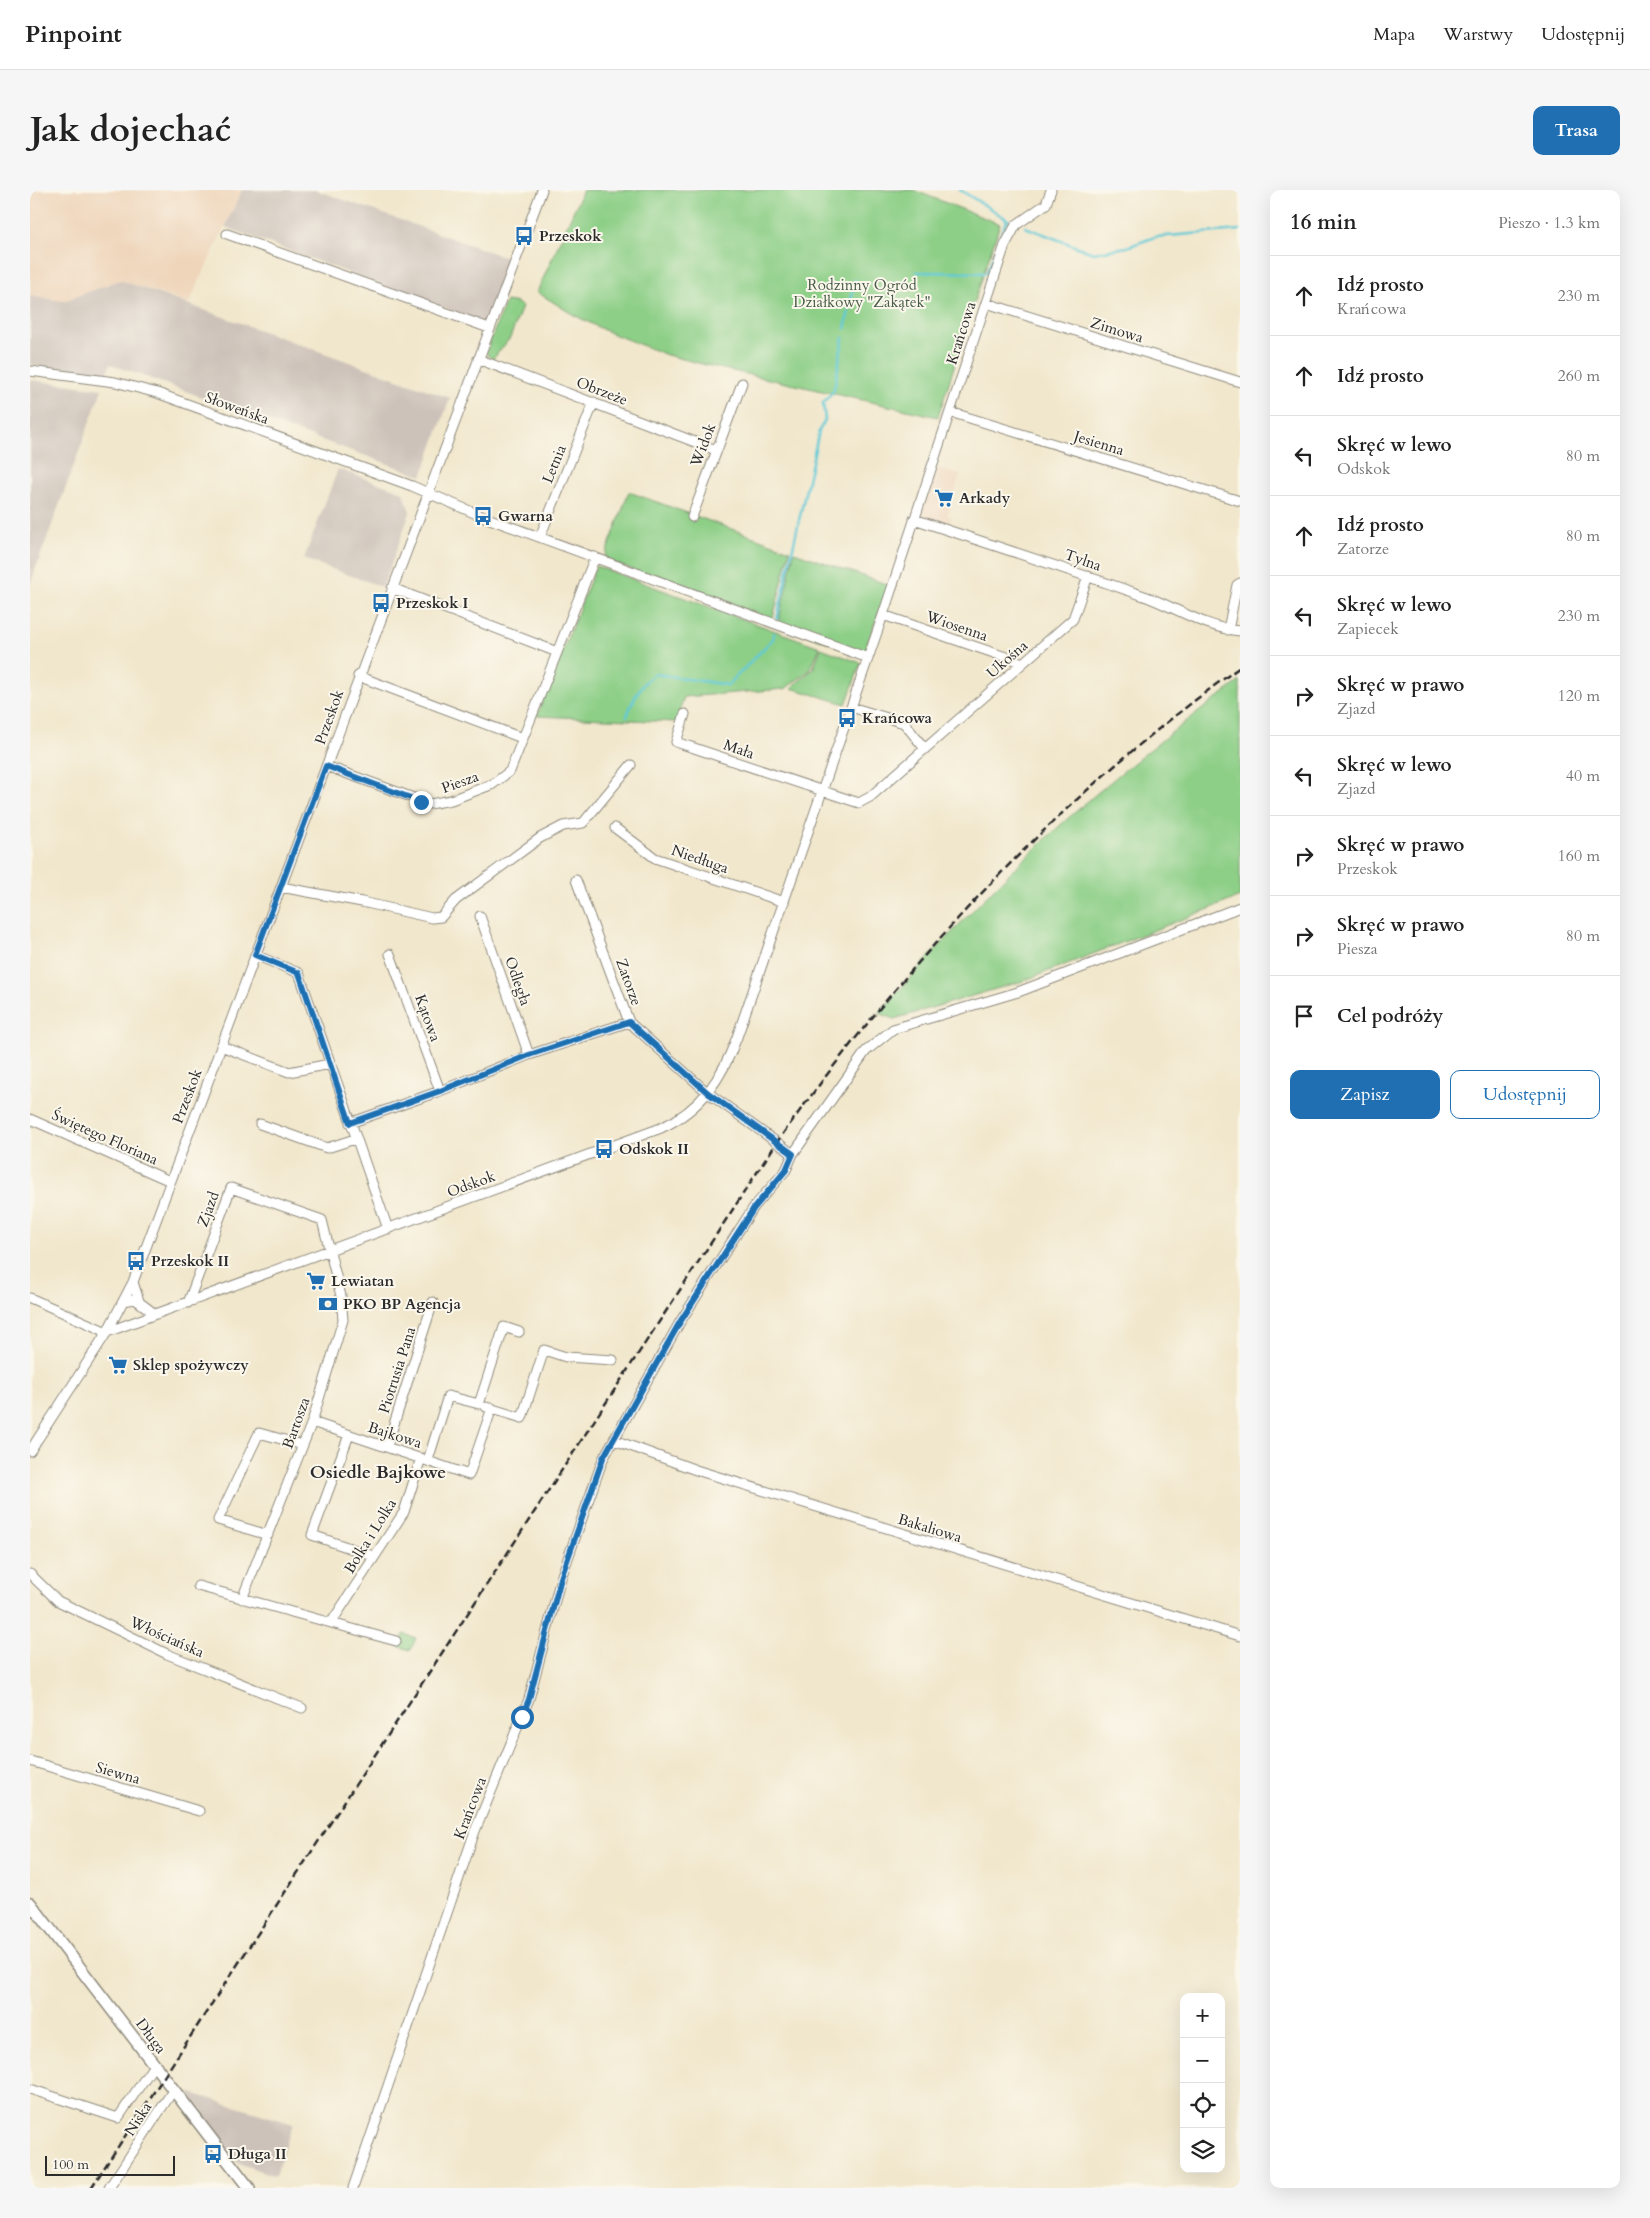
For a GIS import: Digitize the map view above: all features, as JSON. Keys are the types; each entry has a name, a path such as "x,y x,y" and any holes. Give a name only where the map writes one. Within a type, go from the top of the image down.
{"street":[{"name":"Przeskok","path":"123,1302 133,1282 358,676 542,190"},
{"name":"Krańcowa","path":"708,1093 729,1060 883,615 1011,233 1016,225 1046,204 1051,190"},
{"path":"226,234 490,328"},
{"name":"Zimowa","path":"986,303 1240,382"},
{"name":"Obrzeże","path":"478,359 716,450"},
{"name":"Słoweńska","path":"30,371 115,382 156,393 428,493"},
{"name":"Widok","path":"692,518 742,383"},
{"name":"Letnia","path":"540,537 594,402"},
{"name":"Jesienna","path":"950,412 1240,500"},
{"path":"428,493 540,537 868,658"},
{"name":"Tylna","path":"914,519 1088,576 1175,607 1198,619 1228,630 1240,631"},
{"name":"Piesza","path":"326,766 421,802 438,804 493,784 503,778 510,771 595,557"},
{"name":"Ukośna","path":"822,792 854,802 865,801 1073,619 1088,576"},
{"path":"1228,630 1237,585 1240,583"},
{"path":"392,588 557,652"},
{"name":"Wiosenna","path":"883,615 1023,663"},
{"path":"358,676 522,738"},
{"path":"851,707 904,723 925,749"},
{"name":"Mała","path":"685,714 676,742 822,792"},
{"path":"281,887 362,902 432,918 441,917 456,900 540,838 563,826 583,823 631,766"},
{"name":"Niedługa","path":"615,828 655,858 784,902"},
{"name":"Zatorze","path":"576,880 629,1022 708,1093"},
{"name":"Krańcowa","path":"353,2188 475,1831 529,1699 561,1578 603,1458 680,1322 754,1208 786,1170 793,1154 866,1051 893,1029 1018,992 1240,907"},
{"name":"Odległa","path":"480,916 529,1055"},
{"name":"Kątowa","path":"390,954 440,1091"},
{"path":"255,955 299,973 355,1139 388,1229"},
{"path":"350,1123 440,1091 529,1055 629,1022"},
{"path":"221,1046 289,1072 330,1064"},
{"path":"708,1093 793,1154"},
{"name":"Odskok","path":"107,1332 661,1128 684,1116 708,1093"},
{"name":"Świętego Floriana","path":"30,1119 170,1181"},
{"path":"260,1124 327,1148 355,1139"},
{"name":"Zjazd","path":"188,1303 231,1188 322,1220 329,1251"},
{"name":"Bartosza","path":"242,1599 312,1422 343,1320 341,1296 329,1251"},
{"path":"118,1310 123,1321 135,1323 144,1313 133,1282"},
{"path":"30,1298 107,1332"},
{"path":"30,1451 107,1332 123,1302 131,1299 155,1314"},
{"name":"Piotrusia Pana","path":"388,1446 433,1302"},
{"path":"519,1332 504,1327 479,1404 522,1418 544,1350 566,1357 613,1360"},
{"name":"Bolka i Lolka","path":"331,1623 373,1556 404,1512 448,1396 479,1404"},
{"name":"Bajkowa","path":"312,1422 388,1446 469,1475 492,1408"},
{"path":"268,1535 218,1520 259,1433 303,1445"},
{"path":"349,1435 312,1535 373,1556"},
{"name":"Bakaliowa","path":"614,1440 706,1472 1240,1636"},
{"name":"Włościańska","path":"30,1574 58,1601 167,1654 302,1708"},
{"path":"198,1586 396,1641"},
{"name":"Siewna","path":"30,1761 199,1811"},
{"name":"Długa","path":"30,1903 248,2188"},
{"path":"30,2089 118,2118 154,2065"},
{"name":"Niska","path":"109,2188 174,2089"}],"shaded area":[{"path":"30,190 242,190 189,303 120,280 64,301 30,296"},
{"path":"242,190 316,190 510,259 485,323 225,227"},
{"path":"120,280 450,398 422,476 110,364 106,375 30,365 30,296 64,301"},
{"path":"30,380 102,389 30,584"},
{"path":"933,467 960,475 947,516 951,518 947,529 916,519"},
{"path":"338,469 403,492 410,512 383,587 304,559"},
{"path":"185,2091 293,2124 275,2176 236,2162"}],"green space":[{"name":"Rodzinny Ogród Działkowy \"Zakątek\"","path":"583,190 913,190 1000,224 971,312 965,314 963,322 967,326 938,417 667,355 608,332 572,314 537,292"},
{"path":"506,301 518,303 522,307 510,338 493,359 486,352"},
{"path":"629,492 790,550 772,622 604,559"},
{"path":"794,552 889,585 863,655 778,624"},
{"path":"596,566 820,647 810,670 785,689 684,697 676,722 537,716"},
{"path":"821,648 861,663 846,704 791,688 813,669"},
{"path":"1240,681 1240,897 1023,981 894,1019 879,1013 958,926 1041,843 1138,759"},
{"path":"404,1634 416,1638 411,1650 400,1647"}],"waterway":[{"path":"960,190 1007,219"},
{"path":"917,272 987,273 1007,219 1011,221"},
{"path":"1025,227 1093,253 1127,247 1155,237 1240,230"},
{"path":"845,329 855,280"},
{"path":"777,619 819,431 825,420 823,403 834,390 843,338"},
{"path":"627,716 641,687 655,674 728,685 773,639 774,633"}],"railway":[{"path":"91,2188 777,1142 827,1075 879,1009 989,885 1109,771 1173,718 1240,667"}],"place":[{"name":"Przeskok","path":"524,236"},
{"name":"Arkady","path":"944,498"},
{"name":"Gwarna","path":"483,516"},
{"name":"Przeskok I","path":"381,603"},
{"name":"Krańcowa","path":"847,718"},
{"name":"Odskok II","path":"604,1149"},
{"name":"Przeskok II","path":"136,1261"},
{"name":"Lewiatan","path":"316,1281"},
{"name":"PKO BP Agencja","path":"328,1304"},
{"name":"Sklep spożywczy","path":"118,1365"},
{"name":"Długa II","path":"213,2154"}],"district":[{"name":"Osiedle Bajkowe","path":"378,1472"}],"route":[{"path":"421,802 326,766 255,955 299,973 350,1123 440,1091 529,1055 629,1022 708,1093 793,1154 786,1170 754,1208 680,1322 603,1458 561,1578 529,1699 522,1717"}]}
